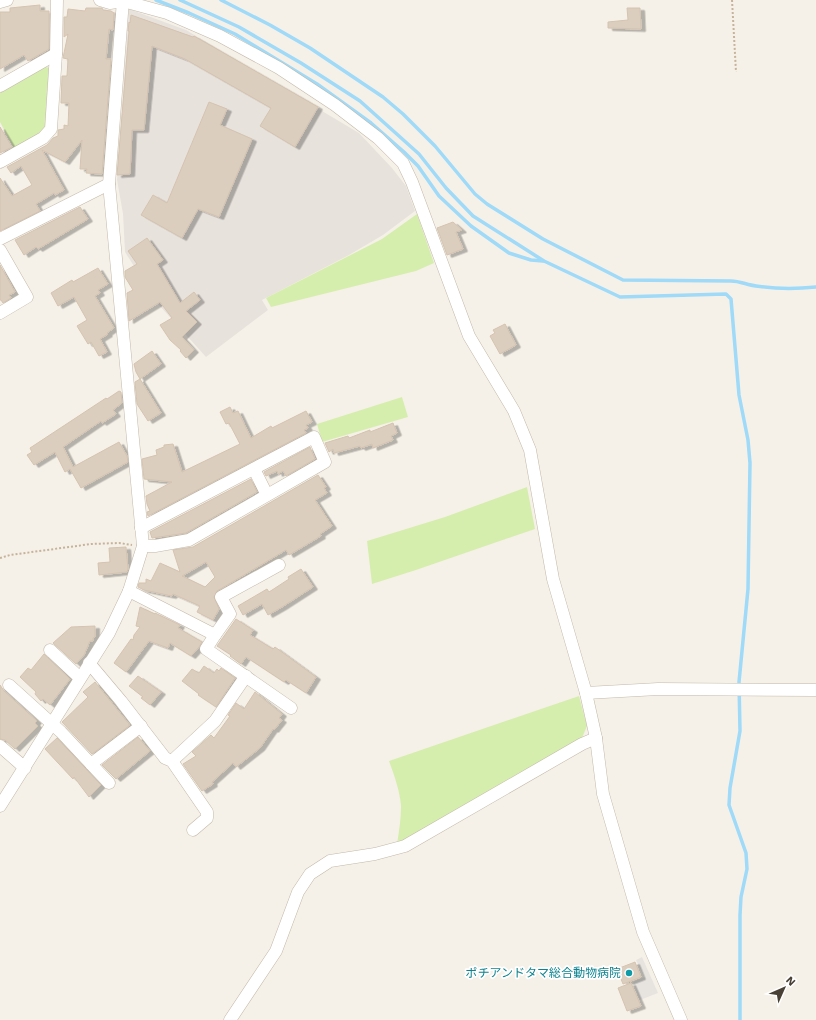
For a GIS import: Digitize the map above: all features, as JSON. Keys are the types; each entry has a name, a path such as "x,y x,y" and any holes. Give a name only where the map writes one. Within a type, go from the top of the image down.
{"street":[{"path":"0,2 7,0"},
{"path":"0,162 43,138 51,129 56,54 57,0"},
{"path":"100,0 110,3 123,0 167,13 220,36 279,68 335,105 378,138 403,163 412,182 468,336 514,411 530,450 553,579 586,693 596,738 603,794 643,932 681,1020"},
{"path":"0,806 109,633 129,591 143,546 108,184 123,0"},
{"path":"0,86 56,54"},
{"path":"0,239 108,184"},
{"path":"0,250 27,298 0,313"},
{"path":"141,528 314,437 326,462 189,540 155,546 143,546"},
{"path":"254,469 267,495"},
{"path":"279,565 221,597 230,614 206,649 291,708"},
{"path":"129,591 215,636"},
{"path":"50,650 80,678"},
{"path":"89,663 165,758 172,761 207,812 207,818 194,830"},
{"path":"172,761 215,721 246,676"},
{"path":"9,685 52,724 109,783"},
{"path":"586,693 658,689 816,690"},
{"path":"91,764 140,726"},
{"path":"230,1020 276,951 298,892 310,874 330,861 375,854 405,846 582,744 596,738"},
{"path":"0,746 25,768"}],"path":[{"path":"732,0 736,72"},
{"path":"0,558 10,555 91,544 119,543 143,546"}],"shaded area":[{"path":"129,9 186,30 359,133 392,168 406,186 415,211 383,235 349,255 262,300 268,310 206,357 158,304 125,252 123,214 117,180"},
{"path":"642,957 658,993 640,1000 633,982 644,977 636,960"}],"green space":[{"path":"45,67 51,68 47,126 44,130 14,148 0,122 0,93"},
{"path":"417,214 434,263 416,271 271,307 266,298 382,239"},
{"path":"402,397 408,417 322,442 317,424"},
{"path":"527,487 535,529 372,584 367,541 445,517"},
{"path":"579,696 587,726 582,738 397,844 401,806 395,777 389,761"}],"building":[{"path":"40,5 40,11 49,11 49,49 28,61 24,55 0,69 0,12 10,12 10,8"},
{"path":"86,8 102,8 103,10 114,13 113,30 109,29 106,59 111,59 102,174 86,173 87,169 80,169 82,140 65,162 42,150 64,190 55,195 54,193 36,204 40,211 0,231 0,178 12,196 32,185 21,166 11,173 7,167 47,145 53,138 58,136 58,130 64,129 64,125 68,126 69,103 61,103 62,76 67,76 68,59 63,58 68,34 64,37 64,17 67,17 68,9 85,11"},
{"path":"627,8 640,8 641,29 608,28 608,22 628,20"},
{"path":"131,15 193,37 194,36 318,107 295,147 260,126 271,108 185,59 152,46 144,130 132,130 130,174 117,175 128,31"},
{"path":"209,102 227,109 220,125 252,139 219,217 198,209 182,238 141,215 153,195 167,203"},
{"path":"0,127 12,147 0,153"},
{"path":"80,207 88,219 38,249 36,247 24,255 15,240"},
{"path":"453,222 462,230 456,232 463,249 447,255 437,228"},
{"path":"147,238 163,260 157,264 180,303 194,292 200,300 186,311 197,322 182,337 194,350 186,358 180,351 181,350 170,340 160,325 172,318 160,302 129,321 127,293 133,290 125,277 125,271 137,264 128,251"},
{"path":"0,265 15,292 9,295 11,298 3,303 0,300"},
{"path":"98,268 108,284 98,290 100,293 95,296 114,328 100,339 107,352 99,356 91,342 88,344 77,326 87,320 74,297 58,306 51,293 72,280 73,282"},
{"path":"505,324 516,345 500,354 490,336 495,333 493,330"},
{"path":"152,351 161,364 140,379 134,364"},
{"path":"140,379 161,413 148,421 137,404 135,382"},
{"path":"119,391 121,392 122,403 113,410 116,414 102,423 101,421 63,447 73,467 119,442 127,456 128,462 81,488 70,469 65,472 55,452 34,465 27,455 32,452 30,448"},
{"path":"230,407 233,413 238,411 251,438 271,426 272,428 306,411 312,422 306,425 308,428 304,430 306,433 148,516 147,512 150,511 146,496 172,482 144,479 142,459 157,455 156,450 164,447 164,445 173,444 182,472 240,444 229,423 226,424 220,412"},
{"path":"393,423 397,433 391,436 393,440 373,448 372,444 361,448 360,446 334,453 333,449 329,452 325,443 348,436 349,438 370,430 370,432"},
{"path":"310,447 315,459 286,476 283,471 278,474 277,471 266,476 264,472"},
{"path":"318,475 326,487 324,488 327,493 315,500 332,526 320,534 321,536 289,555 286,550 217,591 214,597 219,609 213,620 197,612 200,606 173,594 172,596 144,590 138,587 139,583 146,583 146,579 151,581 160,563 180,572 173,550 193,547","holes":["206,562 215,577 205,587 182,576"]},
{"path":"251,479 257,492 186,533 152,538 150,532"},
{"path":"126,547 127,572 99,575 98,563 110,562 109,548"},
{"path":"301,569 313,587 268,615 262,604 243,615 238,606 267,589 269,592"},
{"path":"140,607 180,625 178,628 202,642 199,647 191,656 170,643 168,648 149,641 126,672 114,663 131,639 133,640 134,635 140,627 136,626"},
{"path":"236,619 253,630 250,635 273,649 275,647 316,677 306,693 286,680 284,682 246,657 241,664 217,646"},
{"path":"95,626 95,637 93,638 93,641 90,641 84,655 76,664 53,643 71,627"},
{"path":"44,654 70,679 50,705 43,699 41,701 35,694 36,692 20,677 28,668 31,670"},
{"path":"204,666 214,673 217,669 219,671 221,668 235,678 216,707 198,695 199,694 182,681 192,669 199,673"},
{"path":"138,676 161,692 150,705 141,698 143,697 129,686"},
{"path":"95,682 129,724 129,726 92,754 62,722 88,697 83,692"},
{"path":"0,685 4,691 37,721 35,723 38,726 15,749 5,740 0,739"},
{"path":"255,692 282,714 279,718 282,720 274,730 273,729 260,748 236,767 233,763 212,782 213,784 202,791 183,764 196,756 192,752 211,735 214,738 230,716 228,715 236,703 244,709"},
{"path":"138,737 150,751 116,779 102,765"},
{"path":"57,738 101,785 89,797 74,777 73,779 45,749"},
{"name":"ポチアンドタマ総合動物病院","path":"635,962 641,977 623,984 617,969"},
{"path":"631,983 641,1006 627,1011 618,988"}],"waterway":[{"path":"156,0 235,34 317,84 371,123 404,152 418,166 439,196 471,226 509,253 531,260 543,261"},
{"path":"180,0 239,27 301,63 360,101 419,154 446,188 473,216 544,261 620,297 726,294 731,299 739,395 748,440 750,463 748,589 739,682 740,731 730,788 729,805 746,853 747,869 741,897 740,915 740,1020"},
{"path":"221,0 270,25 310,48 383,97 403,114 435,146 475,194 487,204 543,239 623,280 731,281 771,288 816,287"}],"place":[{"name":"ポチアンドタマ総合動物病院","path":"629,973"}]}
